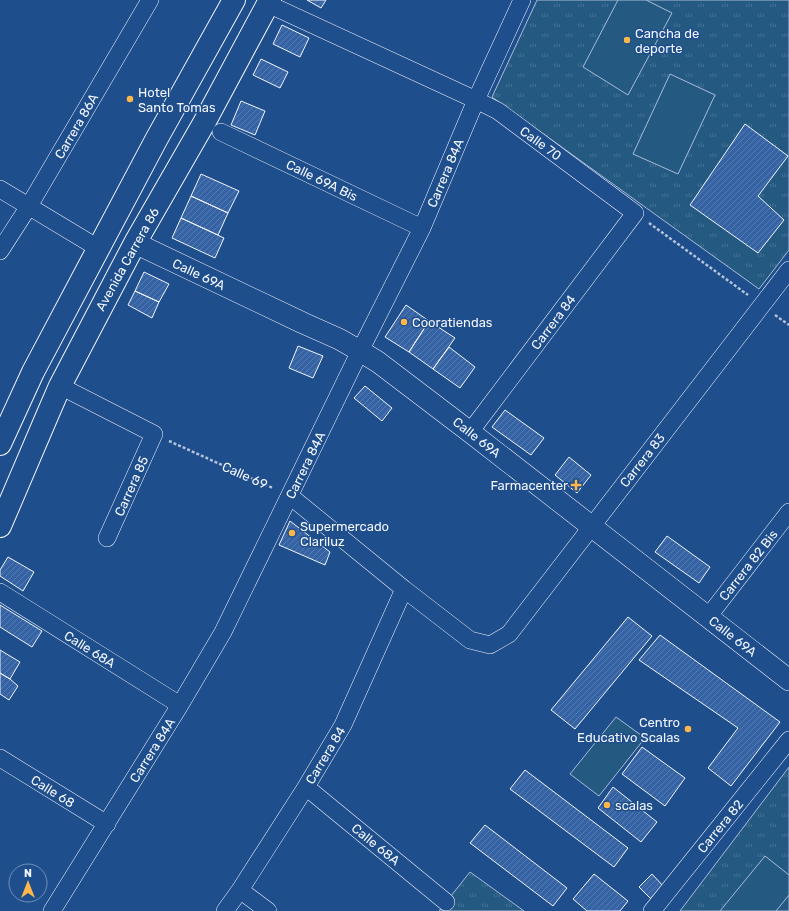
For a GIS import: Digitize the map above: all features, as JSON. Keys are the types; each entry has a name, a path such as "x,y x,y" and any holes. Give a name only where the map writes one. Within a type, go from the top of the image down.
{"main road":[{"path":"0,444 32,372 156,140 234,0"},
{"name":"Avenida Carrera 86","path":"0,526 60,386 102,304 204,123 269,2"}],"street":[{"name":"Carrera 86A","path":"0,251 29,206 150,0"},
{"name":"Carrera 84A","path":"52,911 180,705 223,632 360,350 422,228 476,100 522,0"},
{"name":"Calle 70","path":"269,2 498,111 636,213"},
{"name":"Calle 69A Bis","path":"221,132 422,228"},
{"path":"0,189 98,248"},
{"name":"Carrera 84","path":"470,432 636,213"},
{"name":"Calle 69A","path":"135,243 339,339 378,362 789,680"},
{"name":"Carrera 83","path":"404,589 470,640 490,645 509,634 789,270"},
{"path":"60,386 154,434"},
{"name":"Carrera 85","path":"107,538 154,434"},
{"path":"290,496 404,589"},
{"name":"Carrera 82 Bis","path":"708,617 789,512"},
{"name":"Carrera 84","path":"225,911 306,787 343,725 404,589"},
{"name":"Calle 68A","path":"0,592 180,705"},
{"name":"Carrera 82","path":"652,911 789,740"},
{"name":"Calle 68","path":"0,758 106,824"},
{"name":"Calle 68A","path":"306,787 446,902"},
{"path":"240,890 268,911"}],"path":[{"path":"636,213 789,325"},
{"name":"Calle 69","path":"154,434 290,496"}],"green space":[{"path":"537,0 789,0 789,250 759,289 492,97"},
{"name":"Cancha de deporte","path":"618,0 646,0 672,13 628,95 583,67"},
{"path":"670,74 715,95 678,174 633,154"},
{"path":"616,717 645,738 599,796 570,774"},
{"path":"789,767 789,911 680,911"},
{"path":"765,856 789,875 789,895 776,911 720,911"},
{"path":"470,872 524,911 439,911"}],"building":[{"path":"307,0 326,0 321,8"},
{"path":"282,25 309,38 300,57 273,44"},
{"path":"261,59 288,72 280,88 253,75"},
{"path":"241,101 265,111 255,135 231,125"},
{"path":"745,124 788,156 758,196 784,220 758,253 690,205"},
{"path":"201,174 239,191 228,213 191,196"},
{"path":"191,196 228,213 218,235 181,218"},
{"path":"181,218 224,238 215,258 172,238"},
{"path":"144,272 169,284 159,302 135,291"},
{"path":"135,291 159,302 152,318 128,305"},
{"path":"406,305 429,321 409,352 385,337"},
{"path":"429,321 455,338 433,369 409,352"},
{"path":"298,346 323,356 313,378 289,368"},
{"path":"449,347 475,367 460,388 433,369"},
{"path":"365,386 392,408 382,421 354,398"},
{"path":"505,410 544,438 531,455 492,427"},
{"path":"569,457 591,475 577,493 555,475"},
{"path":"290,521 330,552 325,565 279,545"},
{"path":"667,536 710,567 699,583 655,552"},
{"path":"8,557 34,572 23,591 0,576 0,570"},
{"path":"0,605 42,631 32,647 0,627"},
{"path":"628,617 652,636 575,729 551,710"},
{"path":"660,635 780,722 731,786 708,768 738,728 639,660"},
{"path":"0,650 20,662 10,679 0,673"},
{"path":"0,673 18,686 9,700 0,694"},
{"path":"642,747 685,778 665,806 622,774"},
{"path":"525,770 628,848 614,867 510,789"},
{"path":"613,787 657,822 641,842 598,808"},
{"path":"485,825 567,888 553,906 470,843"},
{"path":"594,874 628,901 620,911 587,911 573,899"},
{"path":"652,874 665,888 652,900 639,887"}],"place":[{"name":"Cancha de deporte","path":"627,40"},
{"name":"Hotel Santo Tomas","path":"130,99"},
{"name":"Cooratiendas","path":"404,322"},
{"name":"Farmacenter","path":"576,485"},
{"name":"Supermercado Clariluz","path":"292,533"},
{"name":"Centro Educativo Scalas","path":"688,729"},
{"name":"scalas","path":"607,805"}]}
